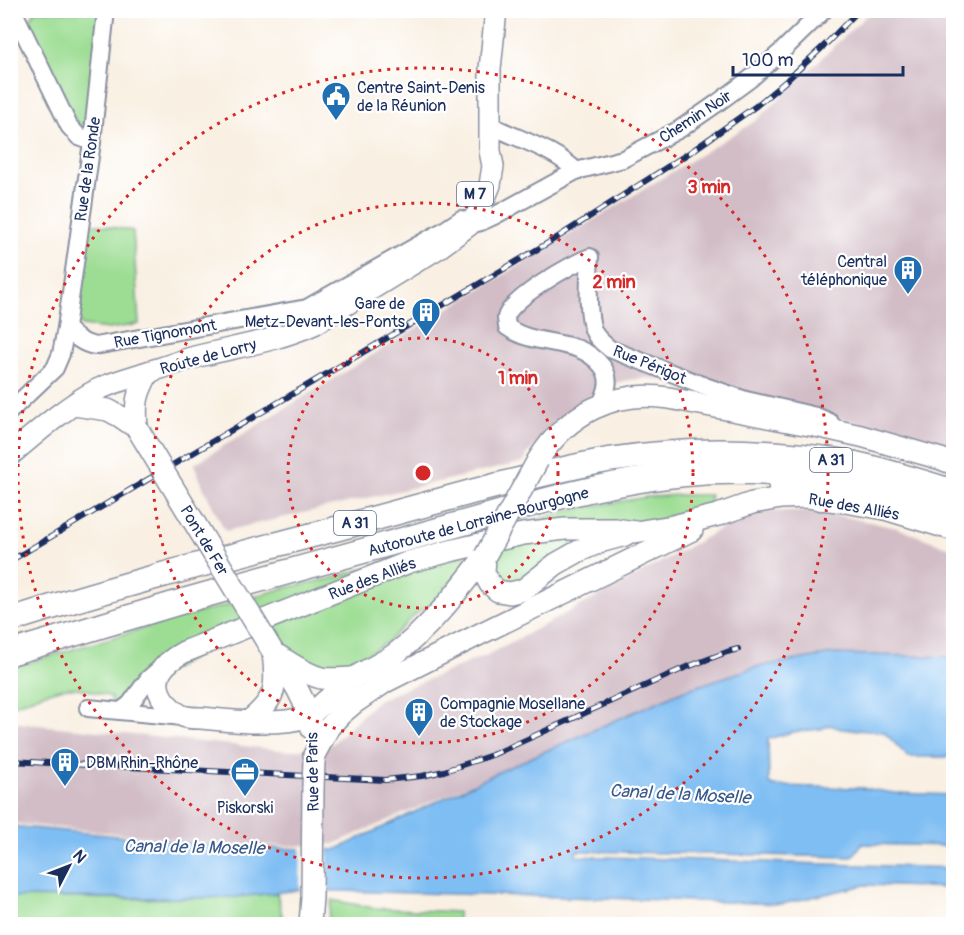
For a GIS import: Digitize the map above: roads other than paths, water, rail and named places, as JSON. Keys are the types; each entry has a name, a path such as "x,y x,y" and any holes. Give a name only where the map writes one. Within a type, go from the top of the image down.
{"highway":[{"path":"705,452 757,443 785,444 833,449 954,476"},
{"name":"Autoroute de Lorraine-Bourgogne","path":"10,620 159,575 555,471 609,460 705,452 792,455 847,463 954,492"},
{"name":"Autoroute de Lorraine-Bourgogne","path":"10,653 187,600 528,505 647,478 749,472 824,479 863,485 903,495 954,512"},
{"path":"528,505 554,507 591,499 705,486 796,489 821,498"}],"main road":[{"name":"Route de Lorry","path":"10,455 94,392 113,383 193,357 240,348 308,327 438,248 462,226 490,185 493,166 489,151 490,69 496,10"},
{"path":"137,428 135,408 138,392 148,372"},
{"name":"Pont de Fer","path":"113,383 127,414 273,652"},
{"path":"164,666 157,684 160,695 170,708 183,717 277,722 309,716 354,678 383,663 411,641 458,591 485,556 537,460 551,440 579,416 600,405 629,397 658,396 761,415 861,436 954,464"},
{"path":"74,405 108,410 137,428"},
{"name":"Rue des Alliés","path":"164,666 184,652 410,562 524,534 615,529 635,532 718,515 752,503 781,498 807,497 885,509 954,530"},
{"name":"Rue des Alliés","path":"314,758 329,727 341,714 386,682 718,515"},
{"path":"485,556 484,573 490,584 498,591 510,593 523,590 556,564 579,551 635,532"},
{"path":"273,652 320,678 354,678"},
{"path":"249,721 258,714 273,693 276,680 273,652"},
{"name":"Rue de Paris","path":"273,652 295,684 309,716 314,758 310,923"}],"street":[{"path":"13,10 69,126 79,137 92,142"},
{"name":"Rue de la Ronde","path":"10,411 55,368 61,354 92,142 106,10"},
{"name":"Chemin Noir","path":"462,226 481,222 576,171 623,159 680,129 750,79 824,10"},
{"path":"490,125 553,154 576,171"},
{"name":"Chemin Noir","path":"478,201 498,203 513,195 539,191"},
{"name":"Rue Tignomont","path":"66,328 81,342 95,346 307,308 443,231 462,226"},
{"name":"Rue Périgot","path":"600,405 608,381 605,370 595,357 582,349 521,336 507,327 506,318 510,309 520,298 574,263 590,257 589,307 594,332 610,349 746,400 816,416 861,436"},
{"path":"121,711 130,704 149,678 164,666"},
{"path":"88,708 183,717"}],"water":[{"name":"Canal de la Moselle","path":"832,654 953,657 953,757 908,757 884,732 841,729 830,725 821,729 792,732 768,739 769,783 773,786 862,788 894,793 953,795 953,846 862,844 852,857 576,851 576,856 953,868 953,888 865,885 782,904 300,890 236,897 11,897 11,826 237,847 335,850 505,769 682,691 756,667"}],"railway":[{"path":"10,561 558,237 692,151 756,106 786,81 859,10"},
{"path":"10,761 385,780 422,776 492,755 682,669 738,649"}],"place":[{"name":"Centre Saint-Denis de la Réunion","path":"336,122"},
{"name":"Central téléphonique","path":"908,296"},
{"name":"Gare de Metz-Devant-les-Ponts","path":"426,338"},
{"name":"Compagnie Mosellane de Stockage","path":"419,738"},
{"name":"DBM Rhin-Rhône","path":"65,788"},
{"name":"Piskorski","path":"245,798"}]}
